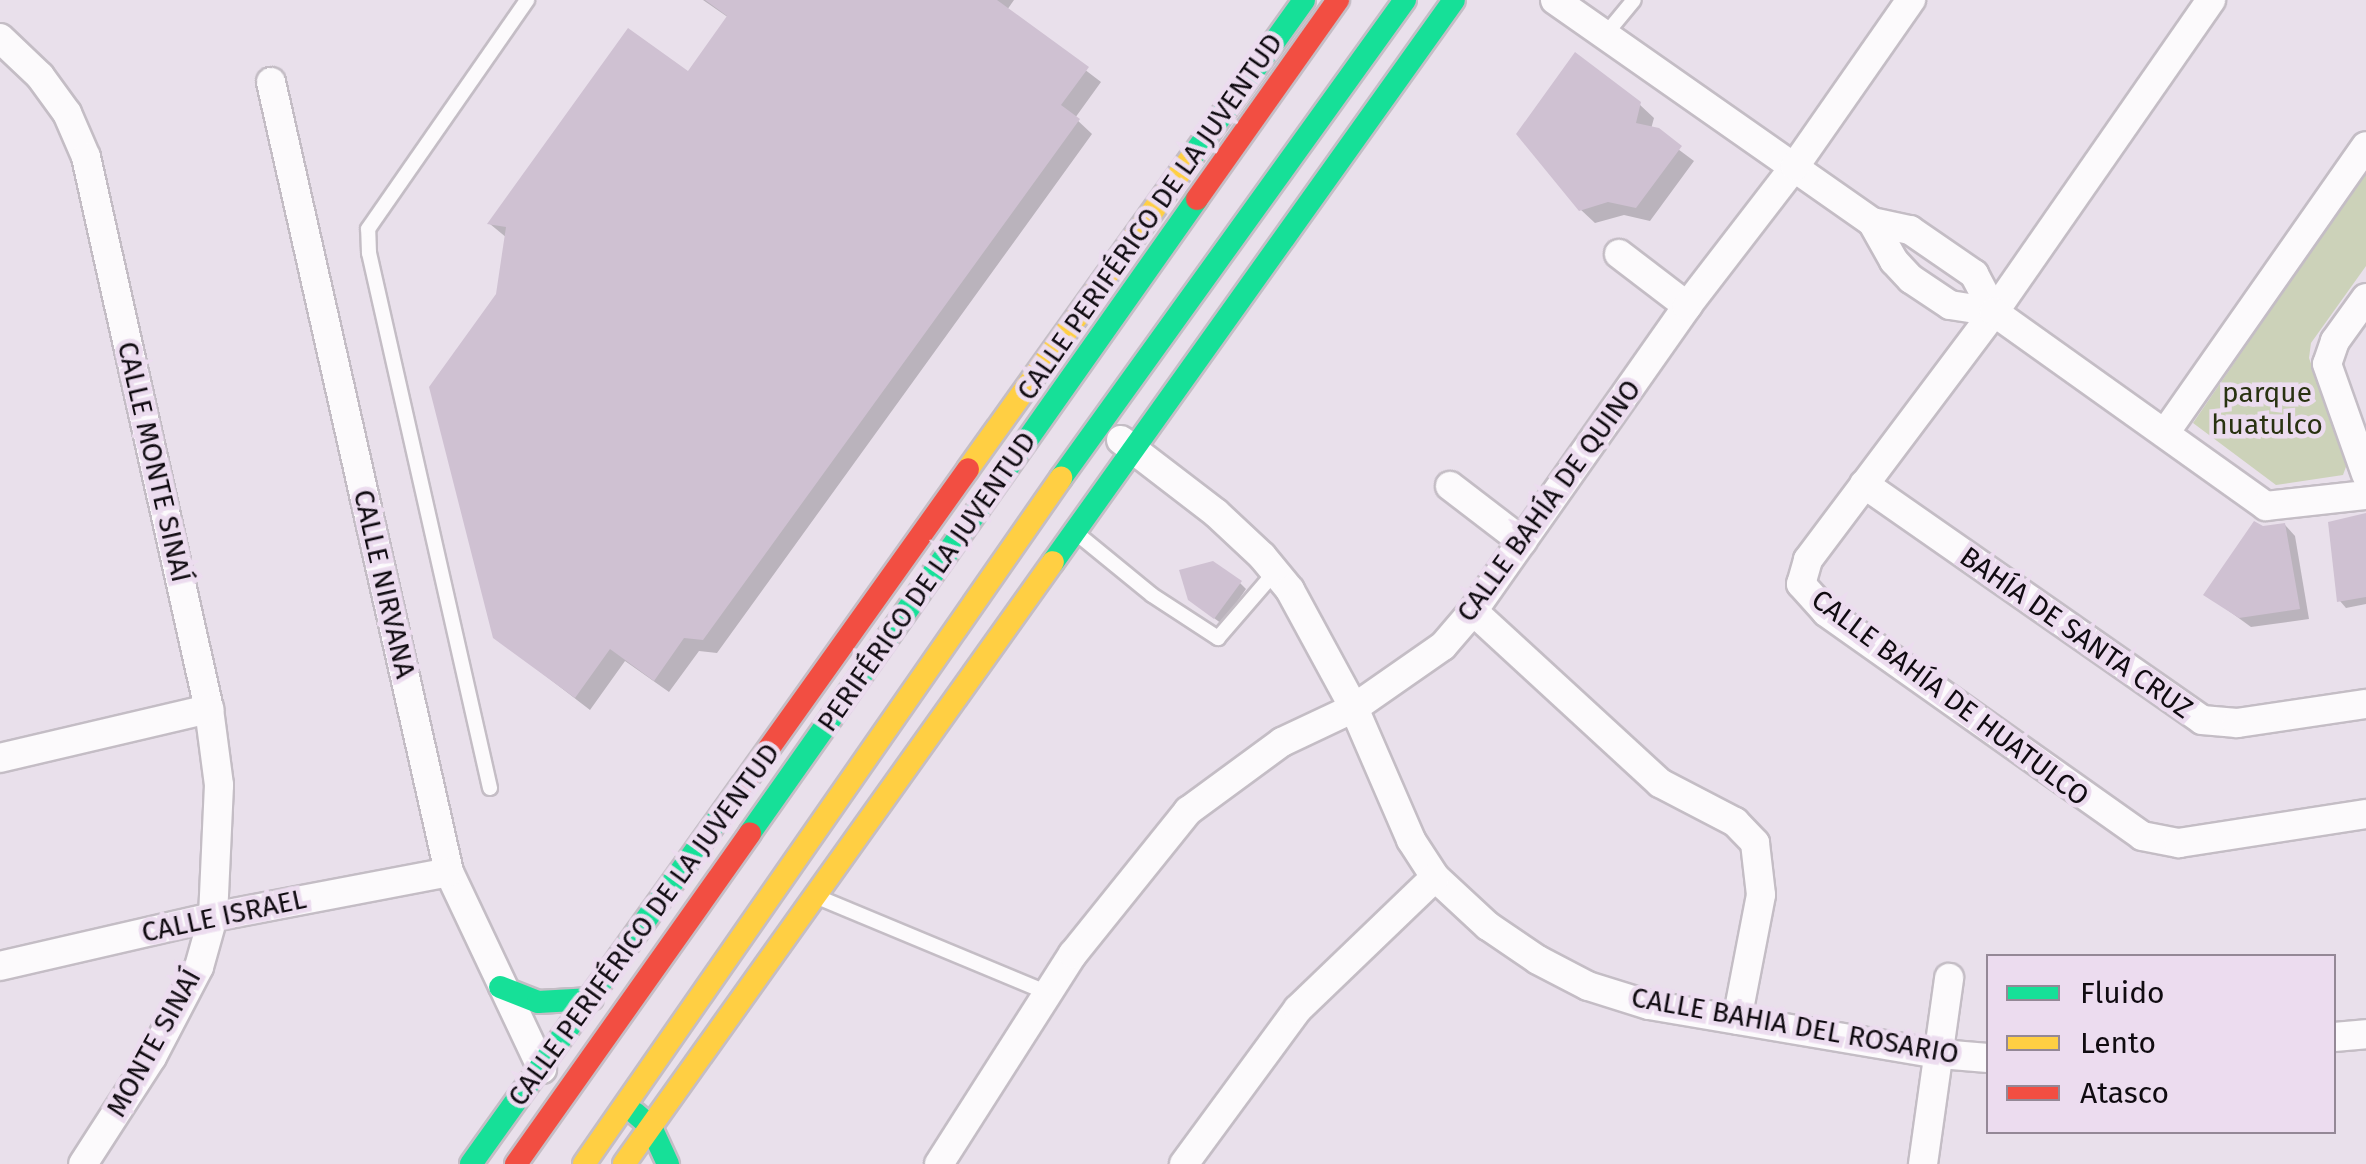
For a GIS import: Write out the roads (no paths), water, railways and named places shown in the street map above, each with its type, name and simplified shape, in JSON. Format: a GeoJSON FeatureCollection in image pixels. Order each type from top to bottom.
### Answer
{"type":"FeatureCollection","features":[{"type":"Feature","properties":{"kind":"main road","name":"CALLE PERIFÉRICO DE LA JUVENTUD"},"geometry":{"type":"LineString","coordinates":[[471,1164],[1304,0]]}},
{"type":"Feature","properties":{"kind":"main road","name":"PERIFÉRICO DE LA JUVENTUD"},"geometry":{"type":"LineString","coordinates":[[516,1164],[1338,0]]}},
{"type":"Feature","properties":{"kind":"main road","name":"PERIFÉRICO DE LA JUVENTUD"},"geometry":{"type":"LineString","coordinates":[[584,1164],[1100,425],[1405,0]]}},
{"type":"Feature","properties":{"kind":"main road"},"geometry":{"type":"LineString","coordinates":[[624,1164],[1454,0]]}},
{"type":"Feature","properties":{"kind":"main road"},"geometry":{"type":"LineString","coordinates":[[500,987],[538,1002],[592,999]]}},
{"type":"Feature","properties":{"kind":"main road"},"geometry":{"type":"LineString","coordinates":[[626,1105],[651,1127],[668,1164]]}},
{"type":"Feature","properties":{"kind":"street"},"geometry":{"type":"LineString","coordinates":[[1554,0],[1872,222],[1910,230],[1974,274],[1994,312]]}},
{"type":"Feature","properties":{"kind":"street","name":"CALLE BAHÍA DE QUINO"},"geometry":{"type":"LineString","coordinates":[[939,1164],[1048,994],[1142,863],[1188,811],[1282,742],[1354,708],[1444,646],[1473,611],[1688,306],[1795,166],[1911,0]]}},
{"type":"Feature","properties":{"kind":"street","name":"CALLE BAHÍA DE HUATULCO"},"geometry":{"type":"LineString","coordinates":[[2211,0],[1994,312],[1808,560],[1801,584],[1826,612],[2142,836],[2179,843],[2366,814]]}},
{"type":"Feature","properties":{"kind":"street","name":"CALLE MONTE SINAÍ"},"geometry":{"type":"LineString","coordinates":[[0,38],[40,76],[67,113],[86,158],[209,709],[218,785],[212,916]]}},
{"type":"Feature","properties":{"kind":"street","name":"CALLE NIRVANA"},"geometry":{"type":"LineString","coordinates":[[271,82],[449,872],[542,1069]]}},
{"type":"Feature","properties":{"kind":"street"},"geometry":{"type":"LineString","coordinates":[[2166,433],[2366,146]]}},
{"type":"Feature","properties":{"kind":"street"},"geometry":{"type":"LineString","coordinates":[[1872,222],[1894,261],[1911,279],[1950,305],[1994,312],[2266,506],[2366,495]]}},
{"type":"Feature","properties":{"kind":"street"},"geometry":{"type":"LineString","coordinates":[[1619,254],[1688,306]]}},
{"type":"Feature","properties":{"kind":"street"},"geometry":{"type":"LineString","coordinates":[[2366,298],[2335,340],[2327,364],[2366,474]]}},
{"type":"Feature","properties":{"kind":"street","name":"CALLE BAHIA DEL ROSARIO"},"geometry":{"type":"LineString","coordinates":[[1100,425],[1216,513],[1275,572],[1318,635],[1404,825],[1435,877],[1488,926],[1588,986],[1650,1005],[1940,1054],[1986,1058]]}},
{"type":"Feature","properties":{"kind":"street","name":"BAHÍA DE SANTA CRUZ"},"geometry":{"type":"LineString","coordinates":[[1864,484],[2202,720],[2236,723],[2366,704]]}},
{"type":"Feature","properties":{"kind":"street"},"geometry":{"type":"LineString","coordinates":[[1450,486],[1522,541]]}},
{"type":"Feature","properties":{"kind":"street"},"geometry":{"type":"LineString","coordinates":[[1473,611],[1660,782],[1736,822],[1755,843],[1761,895],[1737,1020]]}},
{"type":"Feature","properties":{"kind":"street"},"geometry":{"type":"LineString","coordinates":[[1,751],[209,709]]}},
{"type":"Feature","properties":{"kind":"street","name":"CALLE ISRAEL"},"geometry":{"type":"LineString","coordinates":[[0,966],[212,916],[449,872]]}},
{"type":"Feature","properties":{"kind":"street"},"geometry":{"type":"LineString","coordinates":[[1184,1164],[1298,1009],[1435,877]]}},
{"type":"Feature","properties":{"kind":"street","name":"MONTE SINAÍ"},"geometry":{"type":"LineString","coordinates":[[83,1164],[182,1006],[200,967],[212,916]]}},
{"type":"Feature","properties":{"kind":"street"},"geometry":{"type":"LineString","coordinates":[[1923,1164],[1948,978]]}},
{"type":"Feature","properties":{"kind":"street"},"geometry":{"type":"LineString","coordinates":[[2336,1037],[2366,1034]]}},
{"type":"Feature","properties":{"kind":"lane"},"geometry":{"type":"LineString","coordinates":[[490,788],[369,253],[368,229],[527,0]]}},
{"type":"Feature","properties":{"kind":"lane"},"geometry":{"type":"LineString","coordinates":[[1604,36],[1634,0]]}},
{"type":"Feature","properties":{"kind":"lane"},"geometry":{"type":"LineString","coordinates":[[1074,532],[1152,594],[1218,638],[1275,572]]}},
{"type":"Feature","properties":{"kind":"lane"},"geometry":{"type":"LineString","coordinates":[[815,896],[1048,994]]}},
{"type":"Feature","properties":{"kind":"park label","name":"parque huatulco"},"geometry":{"type":"Point","coordinates":[2267,409]}}]}
